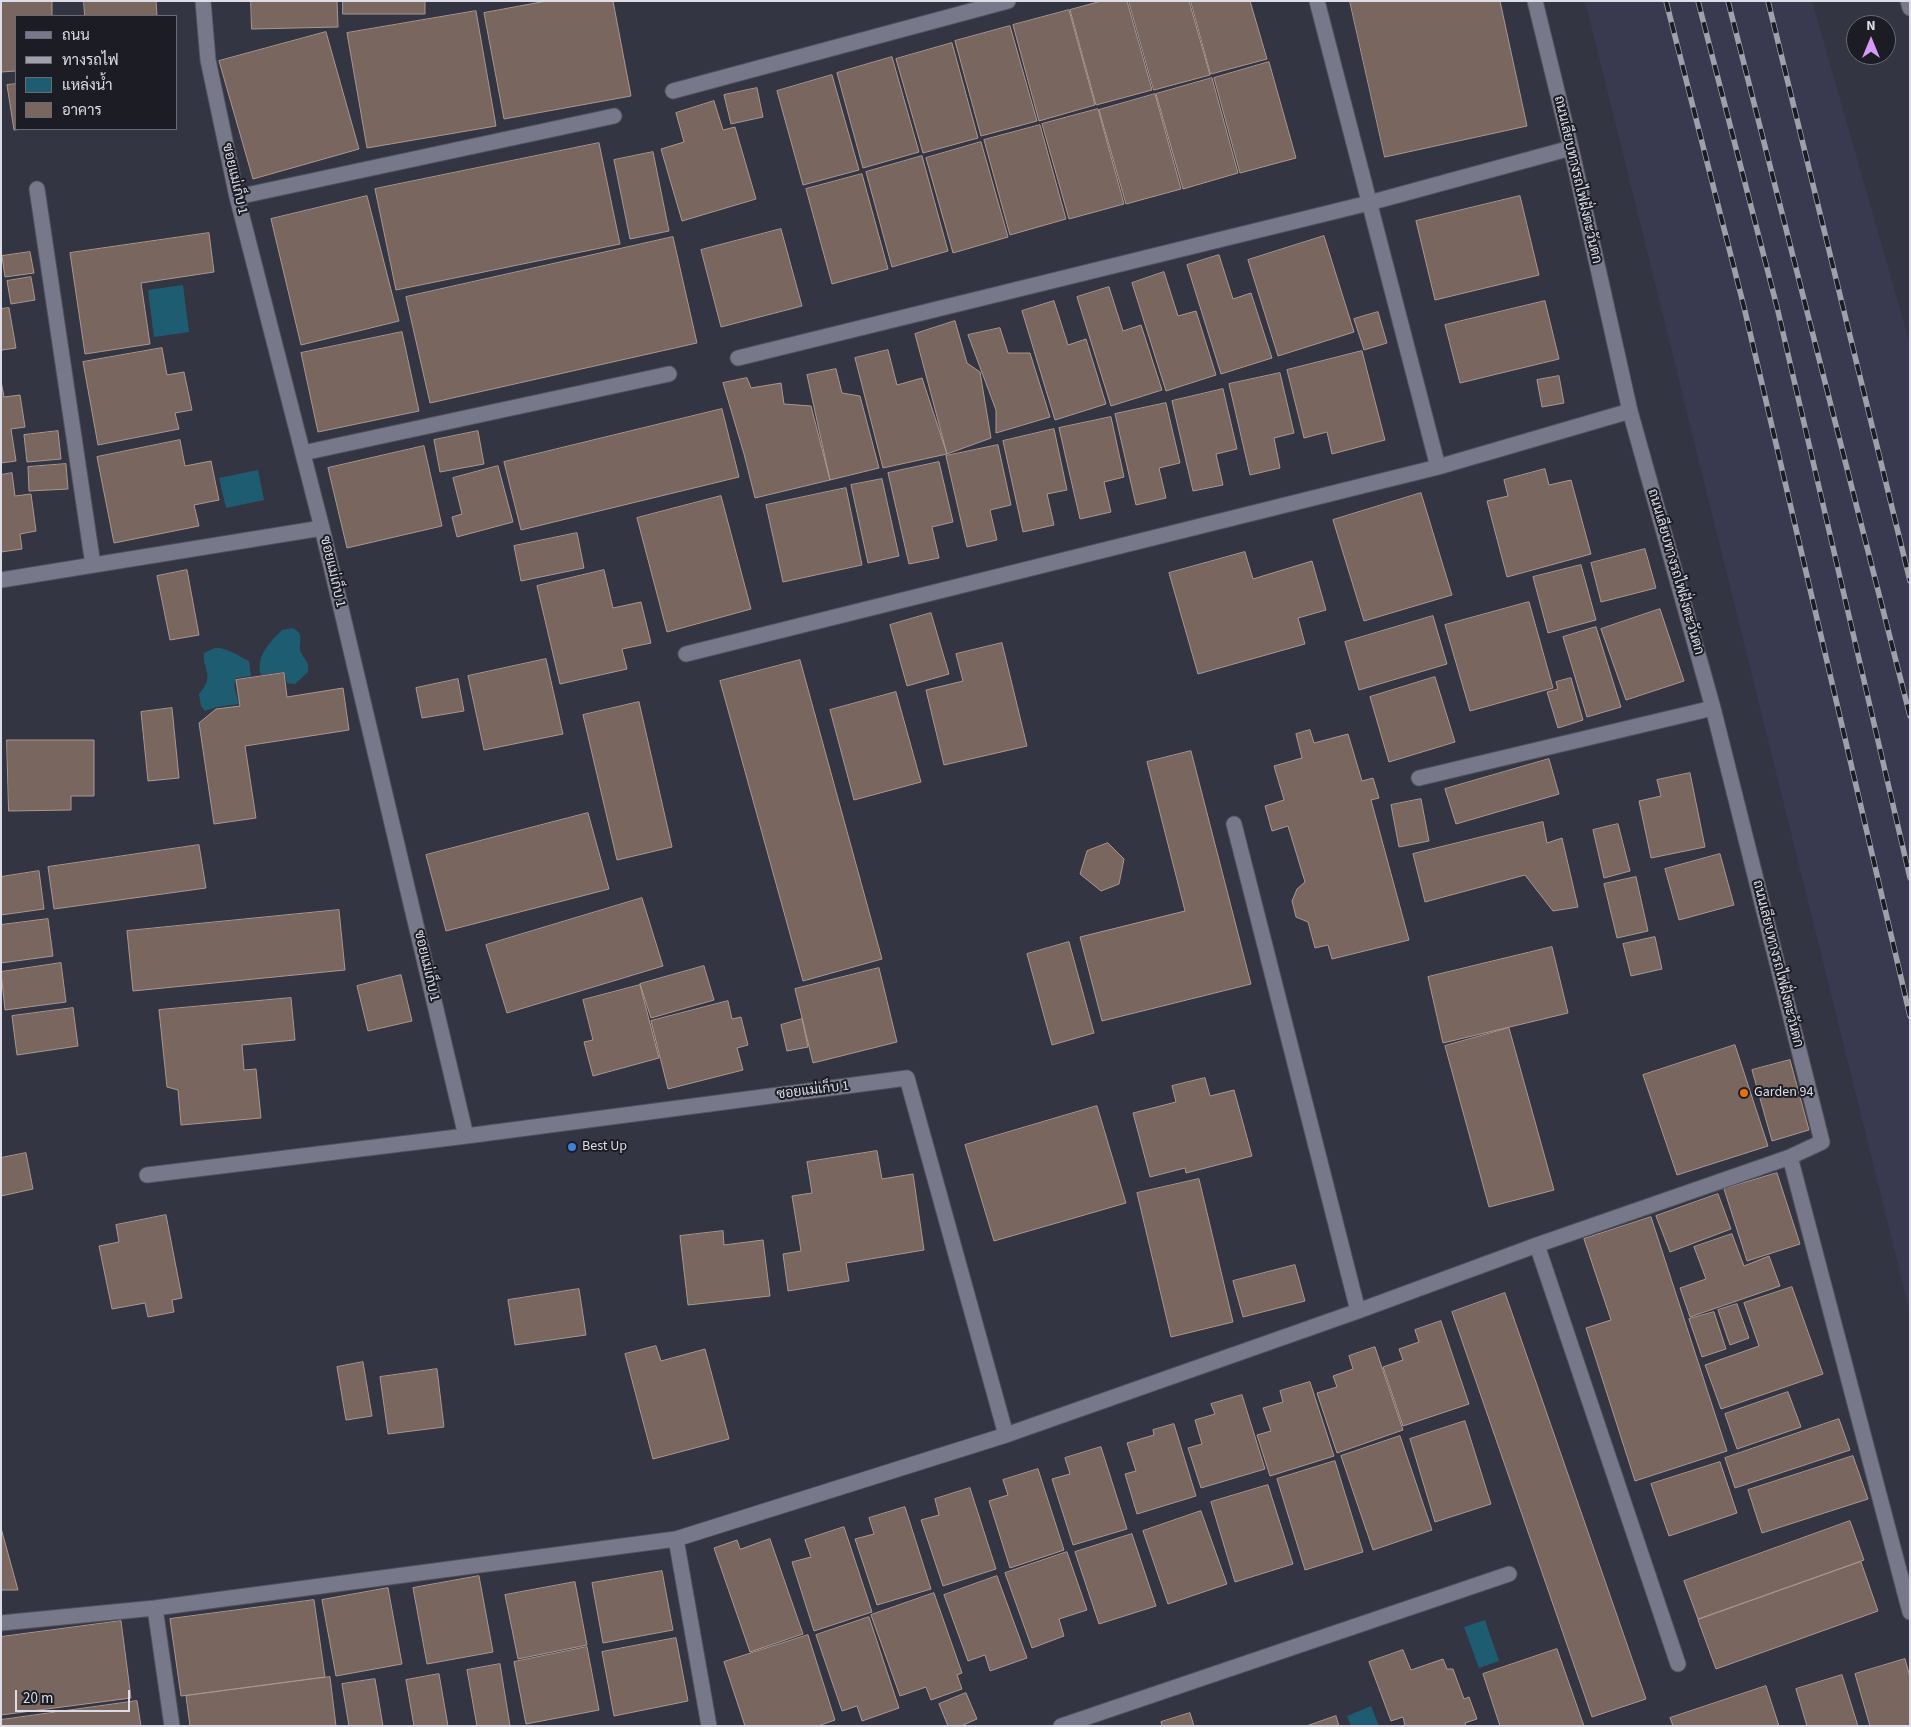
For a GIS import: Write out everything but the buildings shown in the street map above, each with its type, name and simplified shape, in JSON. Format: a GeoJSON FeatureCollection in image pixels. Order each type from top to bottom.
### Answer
{"type":"FeatureCollection","features":[{"type":"Feature","properties":{"kind":"street","name":"ซอยแม่เก็บ 1"},"geometry":{"type":"LineString","coordinates":[[203,1],[208,60],[237,197],[322,528],[466,1136],[908,1078],[1006,1435]]}},
{"type":"Feature","properties":{"kind":"street"},"geometry":{"type":"LineString","coordinates":[[673,90],[1008,1]]}},
{"type":"Feature","properties":{"kind":"street"},"geometry":{"type":"LineString","coordinates":[[1317,1],[1438,467]]}},
{"type":"Feature","properties":{"kind":"street","name":"ถนนเลียบทางรถไฟฝั่งตะวันตก"},"geometry":{"type":"LineString","coordinates":[[1535,1],[1571,148],[1630,412],[1713,708],[1822,1142],[1790,1157]]}},
{"type":"Feature","properties":{"kind":"street"},"geometry":{"type":"LineString","coordinates":[[1908,1],[1910,8]]}},
{"type":"Feature","properties":{"kind":"street"},"geometry":{"type":"LineString","coordinates":[[237,197],[614,116]]}},
{"type":"Feature","properties":{"kind":"street"},"geometry":{"type":"LineString","coordinates":[[738,358],[1369,204],[1571,148]]}},
{"type":"Feature","properties":{"kind":"street"},"geometry":{"type":"LineString","coordinates":[[37,189],[93,565]]}},
{"type":"Feature","properties":{"kind":"street"},"geometry":{"type":"LineString","coordinates":[[303,453],[669,374]]}},
{"type":"Feature","properties":{"kind":"street"},"geometry":{"type":"LineString","coordinates":[[686,654],[1438,467],[1630,412]]}},
{"type":"Feature","properties":{"kind":"street"},"geometry":{"type":"LineString","coordinates":[[1,580],[322,528]]}},
{"type":"Feature","properties":{"kind":"street"},"geometry":{"type":"LineString","coordinates":[[1419,778],[1713,708]]}},
{"type":"Feature","properties":{"kind":"street"},"geometry":{"type":"LineString","coordinates":[[1234,824],[1358,1311]]}},
{"type":"Feature","properties":{"kind":"street"},"geometry":{"type":"LineString","coordinates":[[147,1175],[466,1136]]}},
{"type":"Feature","properties":{"kind":"street"},"geometry":{"type":"LineString","coordinates":[[1,1623],[155,1608],[676,1539],[1006,1435],[1358,1311],[1537,1245],[1790,1157],[1910,1612]]}},
{"type":"Feature","properties":{"kind":"street"},"geometry":{"type":"LineString","coordinates":[[1537,1245],[1678,1664]]}},
{"type":"Feature","properties":{"kind":"street"},"geometry":{"type":"LineString","coordinates":[[676,1539],[709,1726]]}},
{"type":"Feature","properties":{"kind":"street"},"geometry":{"type":"LineString","coordinates":[[1060,1726],[1509,1574]]}},
{"type":"Feature","properties":{"kind":"street"},"geometry":{"type":"LineString","coordinates":[[155,1608],[172,1726]]}},
{"type":"Feature","properties":{"kind":"shaded area"},"geometry":{"type":"Polygon","coordinates":[[[1585,1],[1812,1],[1910,344],[1910,1313],[1585,1]]]}},
{"type":"Feature","properties":{"kind":"water"},"geometry":{"type":"Polygon","coordinates":[[[183,285],[189,332],[154,337],[148,290],[183,285]]]}},
{"type":"Feature","properties":{"kind":"water"},"geometry":{"type":"Polygon","coordinates":[[[258,470],[264,500],[226,508],[219,478],[258,470]]]}},
{"type":"Feature","properties":{"kind":"water"},"geometry":{"type":"Polygon","coordinates":[[[293,628],[300,635],[300,650],[307,662],[308,672],[295,684],[287,683],[284,672],[261,675],[260,662],[265,650],[282,630],[293,628]]]}},
{"type":"Feature","properties":{"kind":"water"},"geometry":{"type":"Polygon","coordinates":[[[215,648],[228,650],[249,661],[251,676],[236,678],[234,686],[239,704],[205,711],[201,706],[199,694],[208,677],[204,653],[215,648]]]}},
{"type":"Feature","properties":{"kind":"water"},"geometry":{"type":"Polygon","coordinates":[[[1485,1620],[1499,1661],[1479,1668],[1464,1627],[1485,1620]]]}},
{"type":"Feature","properties":{"kind":"water"},"geometry":{"type":"Polygon","coordinates":[[[1371,1706],[1379,1726],[1351,1726],[1347,1716],[1371,1706]]]}},
{"type":"Feature","properties":{"kind":"railway"},"geometry":{"type":"LineString","coordinates":[[1666,1],[1744,307],[1910,1016]]}},
{"type":"Feature","properties":{"kind":"railway"},"geometry":{"type":"LineString","coordinates":[[1698,1],[1777,307],[1910,878]]}},
{"type":"Feature","properties":{"kind":"railway"},"geometry":{"type":"LineString","coordinates":[[1728,1],[1910,716]]}},
{"type":"Feature","properties":{"kind":"railway"},"geometry":{"type":"LineString","coordinates":[[1768,1],[1910,581]]}},
{"type":"Feature","properties":{"kind":"place","name":"Garden 94"},"geometry":{"type":"Point","coordinates":[1744,1093]}},
{"type":"Feature","properties":{"kind":"place","name":"Best Up"},"geometry":{"type":"Point","coordinates":[572,1147]}}]}
